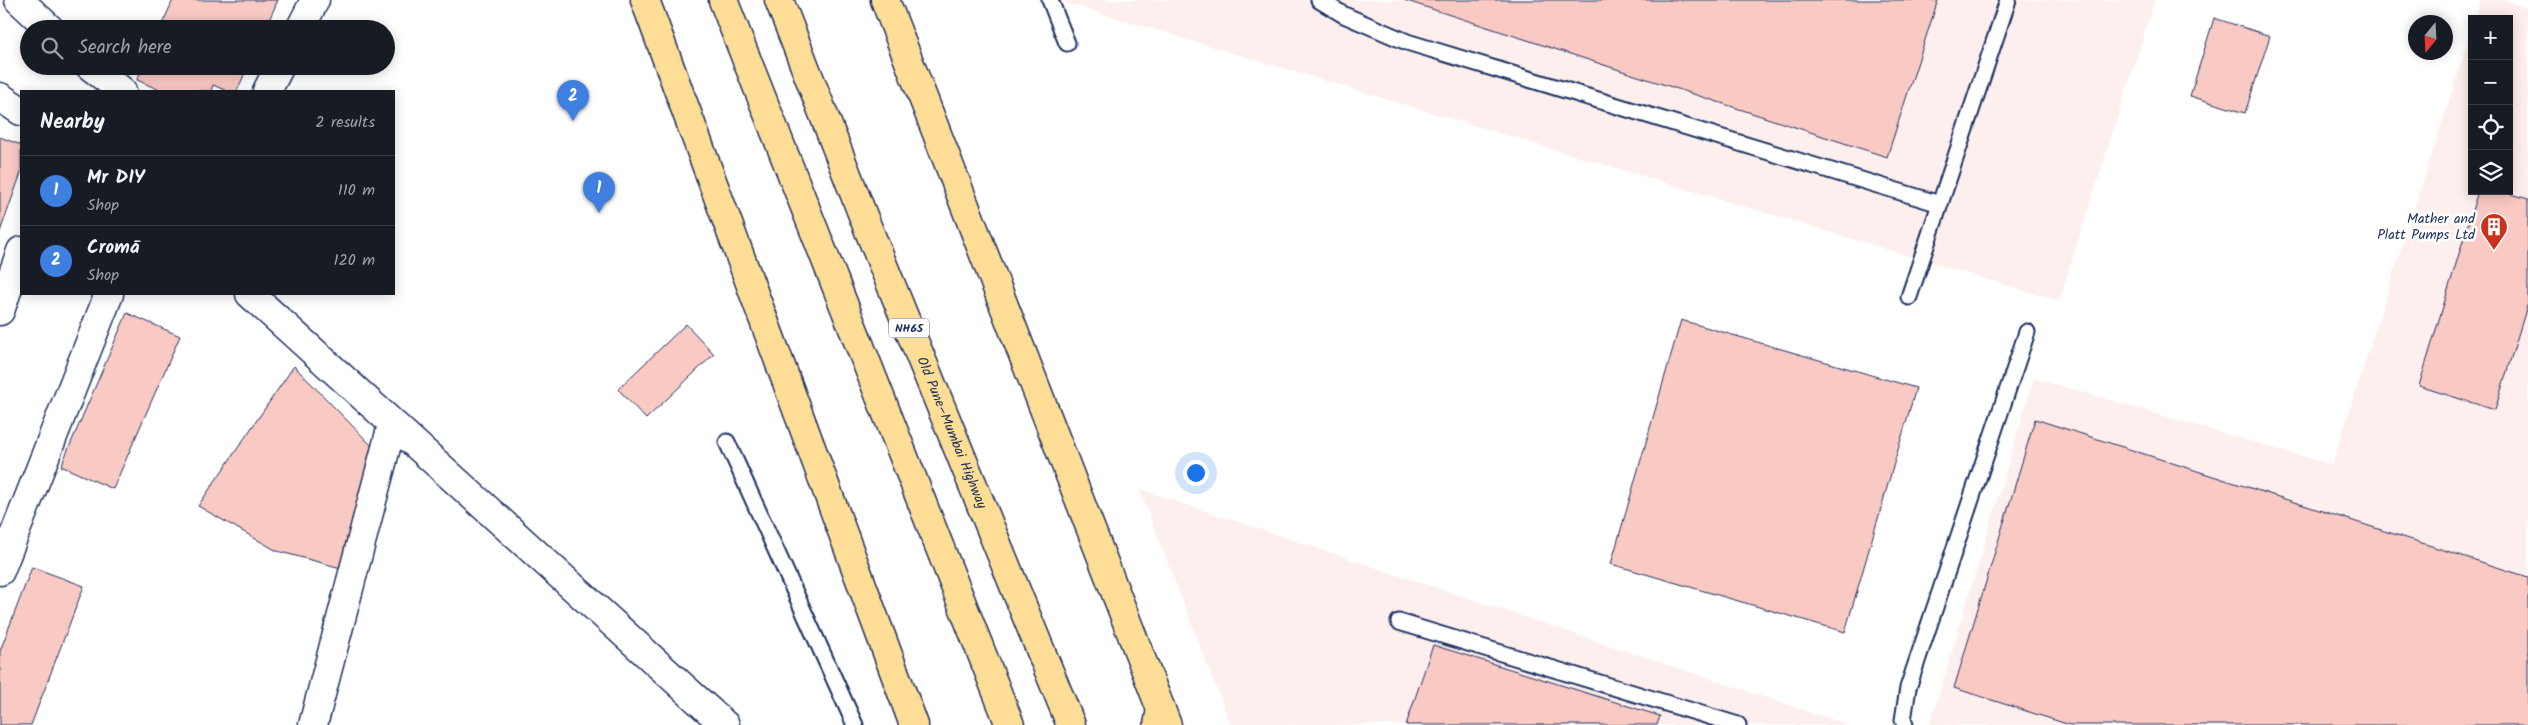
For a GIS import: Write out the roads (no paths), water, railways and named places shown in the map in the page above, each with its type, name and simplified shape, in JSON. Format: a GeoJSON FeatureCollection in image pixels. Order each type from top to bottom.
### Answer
{"type":"FeatureCollection","features":[{"type":"Feature","properties":{"kind":"main road"},"geometry":{"type":"LineString","coordinates":[[645,0],[914,725]]}},
{"type":"Feature","properties":{"kind":"main road"},"geometry":{"type":"LineString","coordinates":[[723,0],[1010,725]]}},
{"type":"Feature","properties":{"kind":"main road","name":"Old Pune–Mumbai Highway"},"geometry":{"type":"LineString","coordinates":[[779,0],[867,226],[1072,725]]}},
{"type":"Feature","properties":{"kind":"main road"},"geometry":{"type":"LineString","coordinates":[[885,0],[1162,720]]}},
{"type":"Feature","properties":{"kind":"street"},"geometry":{"type":"LineString","coordinates":[[19,0],[40,20]]}},
{"type":"Feature","properties":{"kind":"street"},"geometry":{"type":"LineString","coordinates":[[305,20],[315,0]]}},
{"type":"Feature","properties":{"kind":"street"},"geometry":{"type":"LineString","coordinates":[[102,75],[121,90]]}},
{"type":"Feature","properties":{"kind":"street"},"geometry":{"type":"LineString","coordinates":[[268,90],[275,75]]}},
{"type":"Feature","properties":{"kind":"street"},"geometry":{"type":"LineString","coordinates":[[0,97],[20,110]]}},
{"type":"Feature","properties":{"kind":"street"},"geometry":{"type":"LineString","coordinates":[[0,311],[20,254]]}},
{"type":"Feature","properties":{"kind":"street"},"geometry":{"type":"LineString","coordinates":[[0,571],[109,295]]}},
{"type":"Feature","properties":{"kind":"street"},"geometry":{"type":"LineString","coordinates":[[251,295],[392,425],[725,725]]}},
{"type":"Feature","properties":{"kind":"street"},"geometry":{"type":"LineString","coordinates":[[313,725],[392,425]]}},
{"type":"Feature","properties":{"kind":"lane"},"geometry":{"type":"LineString","coordinates":[[1050,0],[1067,43]]}},
{"type":"Feature","properties":{"kind":"lane"},"geometry":{"type":"LineString","coordinates":[[1320,0],[1344,15],[1407,42],[1940,204]]}},
{"type":"Feature","properties":{"kind":"lane"},"geometry":{"type":"LineString","coordinates":[[1909,297],[2008,0]]}},
{"type":"Feature","properties":{"kind":"lane"},"geometry":{"type":"LineString","coordinates":[[1905,725],[1903,720],[1908,688],[2027,332]]}},
{"type":"Feature","properties":{"kind":"lane"},"geometry":{"type":"LineString","coordinates":[[727,442],[854,725]]}},
{"type":"Feature","properties":{"kind":"lane"},"geometry":{"type":"LineString","coordinates":[[1399,622],[1738,725]]}},
{"type":"Feature","properties":{"kind":"place","name":"Cromā"},"geometry":{"type":"Point","coordinates":[573,121]}},
{"type":"Feature","properties":{"kind":"place","name":"Mr DIY"},"geometry":{"type":"Point","coordinates":[599,213]}},
{"type":"Feature","properties":{"kind":"place","name":"Mather and Platt Pumps Ltd"},"geometry":{"type":"Point","coordinates":[2494,251]}}]}
